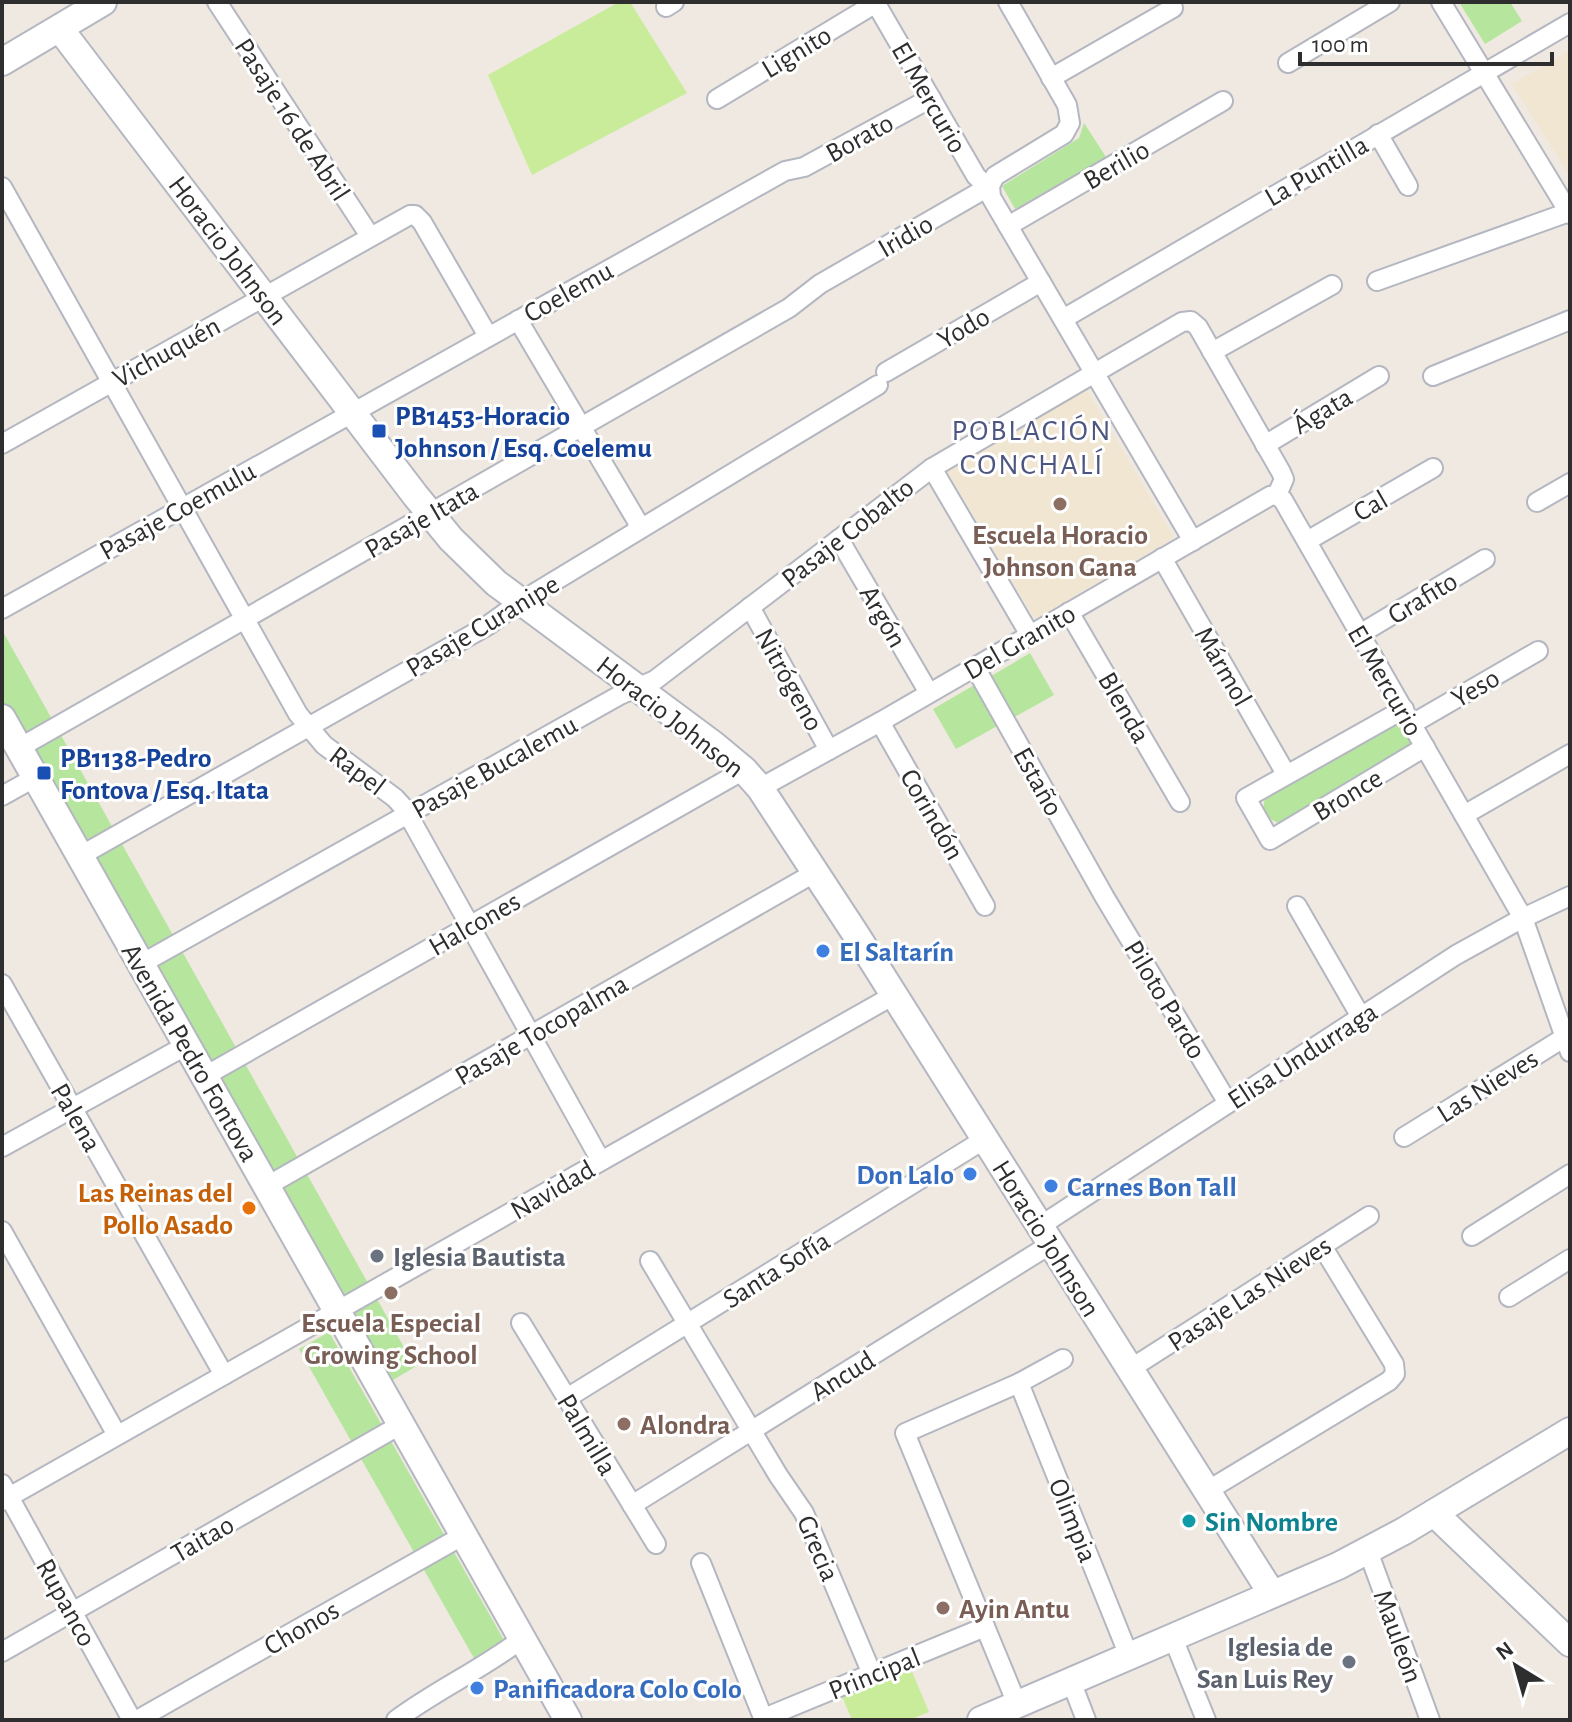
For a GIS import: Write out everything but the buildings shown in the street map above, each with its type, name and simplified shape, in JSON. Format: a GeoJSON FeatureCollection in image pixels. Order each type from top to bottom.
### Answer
{"type":"FeatureCollection","features":[{"type":"Feature","properties":{"kind":"street"},"geometry":{"type":"LineString","coordinates":[[2,62],[103,2]]}},
{"type":"Feature","properties":{"kind":"street","name":"Pasaje 16 de Abril"},"geometry":{"type":"LineString","coordinates":[[217,2],[370,236]]}},
{"type":"Feature","properties":{"kind":"street","name":"El Mercurio"},"geometry":{"type":"LineString","coordinates":[[1008,2],[1070,111],[1070,123],[1058,138],[1000,173],[990,186],[991,197],[1193,541]]}},
{"type":"Feature","properties":{"kind":"street"},"geometry":{"type":"LineString","coordinates":[[1288,63],[1390,2]]}},
{"type":"Feature","properties":{"kind":"street"},"geometry":{"type":"LineString","coordinates":[[1377,281],[1569,213],[1441,2]]}},
{"type":"Feature","properties":{"kind":"street","name":"El Mercurio"},"geometry":{"type":"LineString","coordinates":[[875,3],[976,176],[990,186]]}},
{"type":"Feature","properties":{"kind":"street","name":"Lignito"},"geometry":{"type":"LineString","coordinates":[[717,99],[875,3]]}},
{"type":"Feature","properties":{"kind":"street"},"geometry":{"type":"LineString","coordinates":[[1051,78],[1173,8]]}},
{"type":"Feature","properties":{"kind":"street","name":"La Puntilla"},"geometry":{"type":"LineString","coordinates":[[1063,319],[1570,23]]}},
{"type":"Feature","properties":{"kind":"street","name":"Horacio Johnson"},"geometry":{"type":"LineString","coordinates":[[60,29],[430,514],[474,563],[520,602],[638,689],[752,779],[816,872],[1272,1594]]}},
{"type":"Feature","properties":{"kind":"street","name":"Borato"},"geometry":{"type":"LineString","coordinates":[[785,171],[804,167],[931,98]]}},
{"type":"Feature","properties":{"kind":"street","name":"Berilio"},"geometry":{"type":"LineString","coordinates":[[1008,226],[1223,101]]}},
{"type":"Feature","properties":{"kind":"street"},"geometry":{"type":"LineString","coordinates":[[1378,134],[1408,186]]}},
{"type":"Feature","properties":{"kind":"street","name":"Coelemu"},"geometry":{"type":"LineString","coordinates":[[352,412],[785,171]]}},
{"type":"Feature","properties":{"kind":"street","name":"Iridio"},"geometry":{"type":"LineString","coordinates":[[820,284],[990,186]]}},
{"type":"Feature","properties":{"kind":"street","name":"Rapel"},"geometry":{"type":"LineString","coordinates":[[2,187],[307,727],[324,745],[395,798],[408,814],[601,1161]]}},
{"type":"Feature","properties":{"kind":"street","name":"Vichuquén"},"geometry":{"type":"LineString","coordinates":[[2,443],[405,216],[415,215],[422,222],[488,336]]}},
{"type":"Feature","properties":{"kind":"street","name":"Yodo"},"geometry":{"type":"LineString","coordinates":[[882,378],[1041,282]]}},
{"type":"Feature","properties":{"kind":"street","name":"Pasaje Itata"},"geometry":{"type":"LineString","coordinates":[[19,748],[789,308],[820,284]]}},
{"type":"Feature","properties":{"kind":"street"},"geometry":{"type":"LineString","coordinates":[[1212,352],[1332,285]]}},
{"type":"Feature","properties":{"kind":"street"},"geometry":{"type":"LineString","coordinates":[[518,320],[637,521],[638,530]]}},
{"type":"Feature","properties":{"kind":"street"},"geometry":{"type":"LineString","coordinates":[[1433,376],[1570,320]]}},
{"type":"Feature","properties":{"kind":"street","name":"El Mercurio"},"geometry":{"type":"LineString","coordinates":[[1191,321],[1198,327],[1284,479],[1277,495],[1307,541],[1523,918],[1568,1041]]}},
{"type":"Feature","properties":{"kind":"street","name":"Pasaje Cobalto"},"geometry":{"type":"LineString","coordinates":[[638,689],[655,680],[932,468],[1182,322],[1191,321]]}},
{"type":"Feature","properties":{"kind":"street","name":"Ágata"},"geometry":{"type":"LineString","coordinates":[[1265,445],[1379,376]]}},
{"type":"Feature","properties":{"kind":"street","name":"Pasaje Curanipe"},"geometry":{"type":"LineString","coordinates":[[80,856],[487,626],[520,602],[632,536],[882,378]]}},
{"type":"Feature","properties":{"kind":"street","name":"Pasaje Coemulu"},"geometry":{"type":"LineString","coordinates":[[2,609],[352,412]]}},
{"type":"Feature","properties":{"kind":"street"},"geometry":{"type":"LineString","coordinates":[[932,468],[1030,635]]}},
{"type":"Feature","properties":{"kind":"street","name":"Cal"},"geometry":{"type":"LineString","coordinates":[[1307,541],[1433,468]]}},
{"type":"Feature","properties":{"kind":"street"},"geometry":{"type":"LineString","coordinates":[[1537,502],[1570,483]]}},
{"type":"Feature","properties":{"kind":"street","name":"Del Granito"},"geometry":{"type":"LineString","coordinates":[[752,779],[829,750],[1270,496],[1277,495]]}},
{"type":"Feature","properties":{"kind":"street","name":"Argón"},"geometry":{"type":"LineString","coordinates":[[839,539],[929,693]]}},
{"type":"Feature","properties":{"kind":"street","name":"Mármol"},"geometry":{"type":"LineString","coordinates":[[1162,558],[1286,774]]}},
{"type":"Feature","properties":{"kind":"street","name":"Grafito"},"geometry":{"type":"LineString","coordinates":[[1360,634],[1485,559]]}},
{"type":"Feature","properties":{"kind":"street","name":"Nitrógeno"},"geometry":{"type":"LineString","coordinates":[[750,607],[829,750]]}},
{"type":"Feature","properties":{"kind":"street","name":"Blenda"},"geometry":{"type":"LineString","coordinates":[[1069,612],[1180,802]]}},
{"type":"Feature","properties":{"kind":"street","name":"Yeso"},"geometry":{"type":"LineString","coordinates":[[1408,717],[1538,651]]}},
{"type":"Feature","properties":{"kind":"street","name":"Estaño"},"geometry":{"type":"LineString","coordinates":[[975,667],[1104,896]]}},
{"type":"Feature","properties":{"kind":"street","name":"Pasaje Bucalemu"},"geometry":{"type":"LineString","coordinates":[[141,964],[620,695],[638,689]]}},
{"type":"Feature","properties":{"kind":"street","name":"Bronce"},"geometry":{"type":"LineString","coordinates":[[1408,717],[1286,774],[1246,798],[1270,840],[1425,747]]}},
{"type":"Feature","properties":{"kind":"street","name":"Avenida Pedro Fontova"},"geometry":{"type":"LineString","coordinates":[[2,718],[568,1720]]}},
{"type":"Feature","properties":{"kind":"street","name":"Corindón"},"geometry":{"type":"LineString","coordinates":[[880,722],[985,906]]}},
{"type":"Feature","properties":{"kind":"street"},"geometry":{"type":"LineString","coordinates":[[1464,815],[1570,754]]}},
{"type":"Feature","properties":{"kind":"street"},"geometry":{"type":"LineString","coordinates":[[2,796],[36,777]]}},
{"type":"Feature","properties":{"kind":"street","name":"Halcones"},"geometry":{"type":"LineString","coordinates":[[205,1076],[470,926],[752,779]]}},
{"type":"Feature","properties":{"kind":"street","name":"Pasaje Tocopalma"},"geometry":{"type":"LineString","coordinates":[[267,1186],[816,872]]}},
{"type":"Feature","properties":{"kind":"street","name":"Piloto Pardo"},"geometry":{"type":"LineString","coordinates":[[1104,896],[1228,1103]]}},
{"type":"Feature","properties":{"kind":"street","name":"Elisa Undurraga"},"geometry":{"type":"LineString","coordinates":[[1046,1235],[1228,1103],[1456,955],[1570,896]]}},
{"type":"Feature","properties":{"kind":"street"},"geometry":{"type":"LineString","coordinates":[[1297,906],[1361,1017]]}},
{"type":"Feature","properties":{"kind":"street","name":"Palena"},"geometry":{"type":"LineString","coordinates":[[2,984],[224,1375]]}},
{"type":"Feature","properties":{"kind":"street","name":"Navidad"},"geometry":{"type":"LineString","coordinates":[[4,1494],[117,1435],[894,995]]}},
{"type":"Feature","properties":{"kind":"street","name":"Las Nieves"},"geometry":{"type":"LineString","coordinates":[[1404,1137],[1568,1041]]}},
{"type":"Feature","properties":{"kind":"street"},"geometry":{"type":"LineString","coordinates":[[2,1147],[187,1045]]}},
{"type":"Feature","properties":{"kind":"street","name":"Santa Sofía"},"geometry":{"type":"LineString","coordinates":[[567,1398],[985,1139]]}},
{"type":"Feature","properties":{"kind":"street"},"geometry":{"type":"LineString","coordinates":[[1472,1236],[1570,1174]]}},
{"type":"Feature","properties":{"kind":"street","name":"Pasaje Las Nieves"},"geometry":{"type":"LineString","coordinates":[[1130,1369],[1369,1216]]}},
{"type":"Feature","properties":{"kind":"street"},"geometry":{"type":"LineString","coordinates":[[2,1231],[117,1435]]}},
{"type":"Feature","properties":{"kind":"street","name":"Ancud"},"geometry":{"type":"LineString","coordinates":[[632,1505],[751,1431],[1046,1235]]}},
{"type":"Feature","properties":{"kind":"street"},"geometry":{"type":"LineString","coordinates":[[1207,1491],[1389,1381],[1395,1374],[1394,1364],[1322,1246]]}},
{"type":"Feature","properties":{"kind":"street"},"geometry":{"type":"LineString","coordinates":[[1509,1297],[1570,1259]]}},
{"type":"Feature","properties":{"kind":"street","name":"Grecia"},"geometry":{"type":"LineString","coordinates":[[650,1261],[751,1431],[804,1513],[872,1674]]}},
{"type":"Feature","properties":{"kind":"street","name":"Palmilla"},"geometry":{"type":"LineString","coordinates":[[521,1323],[656,1544]]}},
{"type":"Feature","properties":{"kind":"street"},"geometry":{"type":"LineString","coordinates":[[1017,1704],[905,1433],[1019,1383],[1063,1359]]}},
{"type":"Feature","properties":{"kind":"street","name":"Olimpia"},"geometry":{"type":"LineString","coordinates":[[1019,1383],[1129,1656]]}},
{"type":"Feature","properties":{"kind":"street","name":"Taitao"},"geometry":{"type":"LineString","coordinates":[[2,1652],[402,1424]]}},
{"type":"Feature","properties":{"kind":"street"},"geometry":{"type":"LineString","coordinates":[[981,1720],[1368,1551],[1568,1434]]}},
{"type":"Feature","properties":{"kind":"street","name":"Rupanco"},"geometry":{"type":"LineString","coordinates":[[4,1494],[134,1720]]}},
{"type":"Feature","properties":{"kind":"street"},"geometry":{"type":"LineString","coordinates":[[1434,1513],[1570,1643]]}},
{"type":"Feature","properties":{"kind":"street","name":"Chonos"},"geometry":{"type":"LineString","coordinates":[[134,1720],[464,1535]]}},
{"type":"Feature","properties":{"kind":"street","name":"Mauleón"},"geometry":{"type":"LineString","coordinates":[[1368,1551],[1430,1720]]}},
{"type":"Feature","properties":{"kind":"street"},"geometry":{"type":"LineString","coordinates":[[701,1563],[764,1719]]}},
{"type":"Feature","properties":{"kind":"street","name":"Principal"},"geometry":{"type":"LineString","coordinates":[[764,1719],[985,1627]]}},
{"type":"Feature","properties":{"kind":"street"},"geometry":{"type":"LineString","coordinates":[[396,1720],[421,1701],[523,1638]]}},
{"type":"Feature","properties":{"kind":"street"},"geometry":{"type":"LineString","coordinates":[[1173,1638],[1206,1720]]}},
{"type":"Feature","properties":{"kind":"street"},"geometry":{"type":"LineString","coordinates":[[1071,1681],[1086,1720]]}},
{"type":"Feature","properties":{"kind":"shaded area"},"geometry":{"type":"Polygon","coordinates":[[[1570,50],[1570,176],[1512,84],[1570,50]]]}},
{"type":"Feature","properties":{"kind":"shaded area","name":"Escuela Horacio Johnson Gana"},"geometry":{"type":"Polygon","coordinates":[[[1087,390],[1174,538],[1035,619],[946,469],[1087,390]]]}},
{"type":"Feature","properties":{"kind":"green space"},"geometry":{"type":"Polygon","coordinates":[[[619,2],[630,2],[687,93],[532,175],[488,75],[619,2]]]}},
{"type":"Feature","properties":{"kind":"green space"},"geometry":{"type":"Polygon","coordinates":[[[1459,2],[1510,2],[1522,21],[1485,44],[1459,2]]]}},
{"type":"Feature","properties":{"kind":"green space"},"geometry":{"type":"Polygon","coordinates":[[[1084,123],[1106,157],[1015,209],[1002,186],[1079,138],[1084,123]]]}},
{"type":"Feature","properties":{"kind":"green space"},"geometry":{"type":"Polygon","coordinates":[[[2,630],[415,1367],[388,1383],[2,700],[2,630]]]}},
{"type":"Feature","properties":{"kind":"green space"},"geometry":{"type":"Polygon","coordinates":[[[1030,653],[1054,695],[1011,719],[988,678],[1030,653]]]}},
{"type":"Feature","properties":{"kind":"green space"},"geometry":{"type":"Polygon","coordinates":[[[976,684],[999,725],[956,749],[933,709],[976,684]]]}},
{"type":"Feature","properties":{"kind":"green space"},"geometry":{"type":"Polygon","coordinates":[[[1400,718],[1415,744],[1280,824],[1268,818],[1263,811],[1265,796],[1400,718]]]}},
{"type":"Feature","properties":{"kind":"green space"},"geometry":{"type":"Polygon","coordinates":[[[329,1332],[505,1642],[475,1660],[299,1349],[329,1332]]]}},
{"type":"Feature","properties":{"kind":"green space"},"geometry":{"type":"Polygon","coordinates":[[[910,1667],[929,1712],[909,1720],[852,1720],[842,1696],[910,1667]]]}},
{"type":"Feature","properties":{"kind":"place","name":"PB1453-Horacio Johnson / Esq. Coelemu"},"geometry":{"type":"Point","coordinates":[379,431]}},
{"type":"Feature","properties":{"kind":"place","name":"Escuela Horacio Johnson Gana"},"geometry":{"type":"Point","coordinates":[1060,504]}},
{"type":"Feature","properties":{"kind":"place","name":"PB1138-Pedro Fontova / Esq. Itata"},"geometry":{"type":"Point","coordinates":[44,773]}},
{"type":"Feature","properties":{"kind":"place","name":"El Saltarín"},"geometry":{"type":"Point","coordinates":[823,951]}},
{"type":"Feature","properties":{"kind":"place","name":"Don Lalo"},"geometry":{"type":"Point","coordinates":[970,1174]}},
{"type":"Feature","properties":{"kind":"place","name":"Carnes Bon Tall"},"geometry":{"type":"Point","coordinates":[1051,1186]}},
{"type":"Feature","properties":{"kind":"place","name":"Las Reinas del Pollo Asado"},"geometry":{"type":"Point","coordinates":[249,1208]}},
{"type":"Feature","properties":{"kind":"place","name":"Iglesia Bautista"},"geometry":{"type":"Point","coordinates":[377,1256]}},
{"type":"Feature","properties":{"kind":"place","name":"Escuela Especial Growing School"},"geometry":{"type":"Point","coordinates":[391,1293]}},
{"type":"Feature","properties":{"kind":"place","name":"Alondra"},"geometry":{"type":"Point","coordinates":[624,1424]}},
{"type":"Feature","properties":{"kind":"place","name":"Sin Nombre"},"geometry":{"type":"Point","coordinates":[1189,1521]}},
{"type":"Feature","properties":{"kind":"place","name":"Ayin Antu"},"geometry":{"type":"Point","coordinates":[943,1608]}},
{"type":"Feature","properties":{"kind":"place","name":"Iglesia de San Luis Rey"},"geometry":{"type":"Point","coordinates":[1349,1662]}},
{"type":"Feature","properties":{"kind":"place","name":"Panificadora Colo Colo"},"geometry":{"type":"Point","coordinates":[477,1688]}},
{"type":"Feature","properties":{"kind":"district","name":"POBLACIÓN CONCHALÍ"},"geometry":{"type":"Point","coordinates":[1032,447]}}]}
